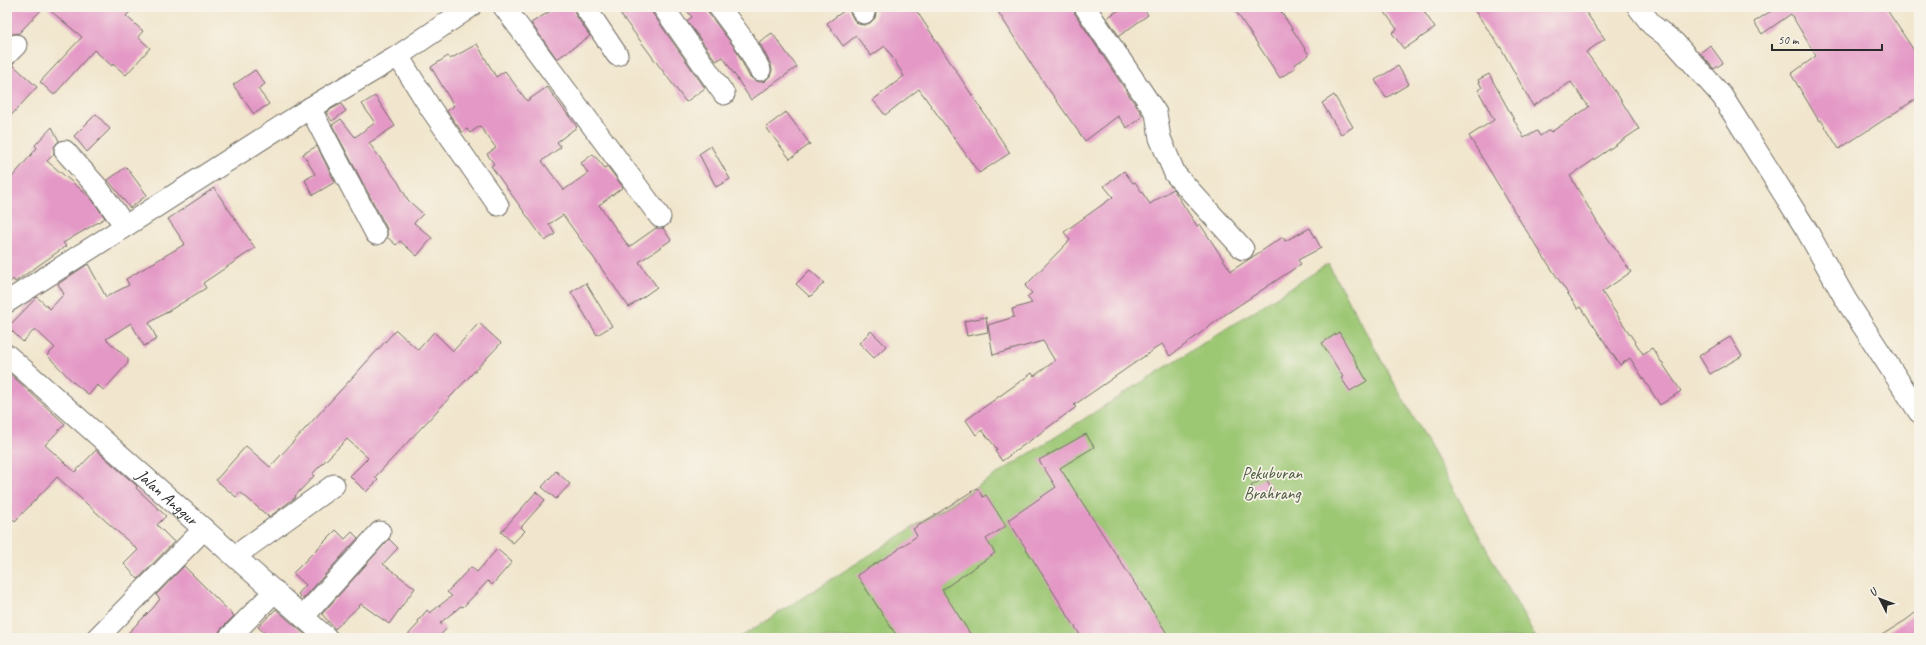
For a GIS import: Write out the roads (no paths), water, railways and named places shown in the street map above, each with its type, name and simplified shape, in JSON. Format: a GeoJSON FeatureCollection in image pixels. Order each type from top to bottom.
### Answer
{"type":"FeatureCollection","features":[{"type":"Feature","properties":{"kind":"street"},"geometry":{"type":"LineString","coordinates":[[7,302],[310,108],[398,56],[470,7]]}},
{"type":"Feature","properties":{"kind":"street"},"geometry":{"type":"LineString","coordinates":[[504,7],[660,217]]}},
{"type":"Feature","properties":{"kind":"street"},"geometry":{"type":"LineString","coordinates":[[585,7],[617,55]]}},
{"type":"Feature","properties":{"kind":"street"},"geometry":{"type":"LineString","coordinates":[[663,7],[724,94]]}},
{"type":"Feature","properties":{"kind":"street"},"geometry":{"type":"LineString","coordinates":[[719,7],[742,36],[760,70]]}},
{"type":"Feature","properties":{"kind":"street"},"geometry":{"type":"LineString","coordinates":[[1085,7],[1156,114],[1160,138],[1175,174],[1243,249]]}},
{"type":"Feature","properties":{"kind":"street"},"geometry":{"type":"LineString","coordinates":[[1638,7],[1652,25],[1674,42],[1722,96],[1806,229],[1846,300],[1919,412]]}},
{"type":"Feature","properties":{"kind":"street"},"geometry":{"type":"LineString","coordinates":[[398,56],[431,109],[498,205]]}},
{"type":"Feature","properties":{"kind":"street"},"geometry":{"type":"LineString","coordinates":[[310,108],[376,234]]}},
{"type":"Feature","properties":{"kind":"street"},"geometry":{"type":"LineString","coordinates":[[65,151],[98,188],[125,226]]}},
{"type":"Feature","properties":{"kind":"street","name":"Jalan Anggur"},"geometry":{"type":"LineString","coordinates":[[7,355],[328,638]]}},
{"type":"Feature","properties":{"kind":"street"},"geometry":{"type":"LineString","coordinates":[[235,556],[334,485]]}},
{"type":"Feature","properties":{"kind":"street"},"geometry":{"type":"LineString","coordinates":[[97,638],[204,529]]}},
{"type":"Feature","properties":{"kind":"street"},"geometry":{"type":"LineString","coordinates":[[303,616],[380,532]]}},
{"type":"Feature","properties":{"kind":"street"},"geometry":{"type":"LineString","coordinates":[[229,638],[275,591]]}},
{"type":"Feature","properties":{"kind":"park label","name":"Pekuburan Brahrang"},"geometry":{"type":"Point","coordinates":[1272,483]}}]}
